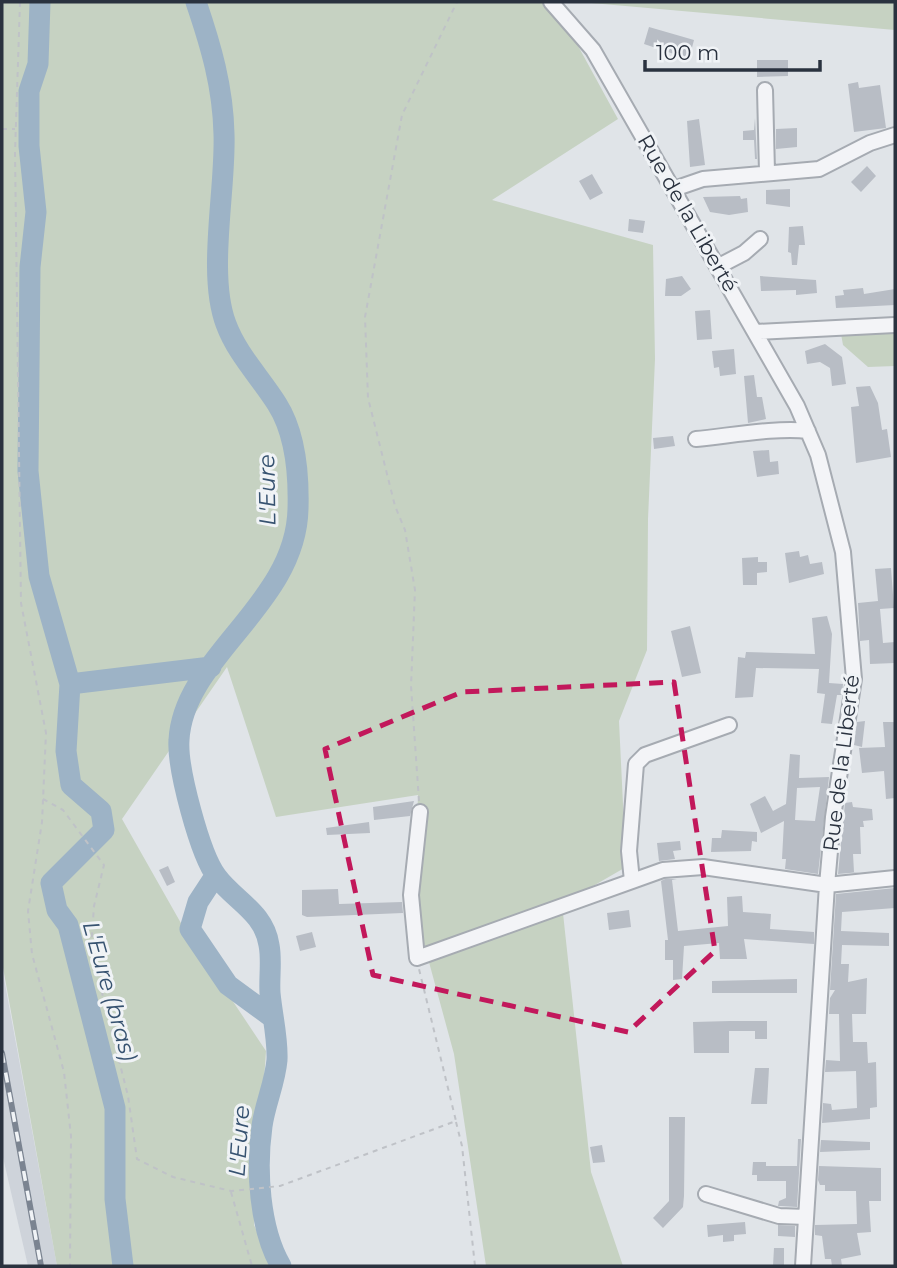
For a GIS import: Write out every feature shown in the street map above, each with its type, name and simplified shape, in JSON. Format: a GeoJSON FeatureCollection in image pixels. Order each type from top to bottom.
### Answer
{"type":"FeatureCollection","features":[{"type":"Feature","properties":{"kind":"street","name":"Rue de la Liberté"},"geometry":{"type":"LineString","coordinates":[[551,2],[593,50],[756,332],[818,455],[843,552],[854,679],[833,817],[827,886],[803,1266]]}},
{"type":"Feature","properties":{"kind":"street"},"geometry":{"type":"LineString","coordinates":[[765,90],[767,172]]}},
{"type":"Feature","properties":{"kind":"street"},"geometry":{"type":"LineString","coordinates":[[674,189],[703,178],[819,169],[870,143],[895,135]]}},
{"type":"Feature","properties":{"kind":"street"},"geometry":{"type":"LineString","coordinates":[[719,266],[744,253],[760,239]]}},
{"type":"Feature","properties":{"kind":"street"},"geometry":{"type":"LineString","coordinates":[[756,332],[895,325]]}},
{"type":"Feature","properties":{"kind":"street"},"geometry":{"type":"LineString","coordinates":[[696,439],[771,433],[786,428],[808,431]]}},
{"type":"Feature","properties":{"kind":"street"},"geometry":{"type":"LineString","coordinates":[[632,881],[629,851],[636,764],[645,755],[729,725]]}},
{"type":"Feature","properties":{"kind":"street"},"geometry":{"type":"LineString","coordinates":[[419,813],[411,895],[417,958],[663,870],[703,867],[827,886],[895,878]]}},
{"type":"Feature","properties":{"kind":"street"},"geometry":{"type":"LineString","coordinates":[[706,1194],[779,1216],[806,1217]]}},
{"type":"Feature","properties":{"kind":"path"},"geometry":{"type":"LineString","coordinates":[[20,2],[16,129],[16,408],[21,603],[46,733],[43,799],[28,911],[32,954],[64,1072],[71,1136],[70,1266]]}},
{"type":"Feature","properties":{"kind":"path"},"geometry":{"type":"LineString","coordinates":[[419,813],[411,687],[415,590],[405,530],[395,506],[368,398],[365,317],[402,115],[457,2]]}},
{"type":"Feature","properties":{"kind":"path"},"geometry":{"type":"LineString","coordinates":[[2,130],[16,129]]}},
{"type":"Feature","properties":{"kind":"path"},"geometry":{"type":"LineString","coordinates":[[43,799],[63,810],[104,865],[94,906],[91,949],[128,1096],[136,1159],[173,1177],[231,1191],[280,1186],[456,1121]]}},
{"type":"Feature","properties":{"kind":"path"},"geometry":{"type":"LineString","coordinates":[[417,958],[462,1146],[475,1266]]}},
{"type":"Feature","properties":{"kind":"path"},"geometry":{"type":"LineString","coordinates":[[231,1191],[252,1266]]}},
{"type":"Feature","properties":{"kind":"highlighted area"},"geometry":{"type":"Polygon","coordinates":[[[674,682],[715,951],[628,1032],[373,975],[325,749],[462,692],[674,682]]]}},
{"type":"Feature","properties":{"kind":"shaded area"},"geometry":{"type":"Polygon","coordinates":[[[2,962],[57,1266],[28,1266],[2,1153],[2,962]]]}},
{"type":"Feature","properties":{"kind":"green space"},"geometry":{"type":"Polygon","coordinates":[[[2,2],[554,2],[618,119],[492,200],[653,245],[655,359],[648,519],[647,650],[619,721],[626,867],[562,904],[591,1172],[623,1266],[486,1266],[454,1054],[414,907],[418,795],[276,817],[227,667],[122,819],[182,925],[266,1051],[254,1225],[273,1266],[57,1266],[2,962],[2,2]]]}},
{"type":"Feature","properties":{"kind":"green space"},"geometry":{"type":"Polygon","coordinates":[[[580,2],[895,2],[895,30],[580,2]]]}},
{"type":"Feature","properties":{"kind":"green space"},"geometry":{"type":"Polygon","coordinates":[[[895,332],[895,366],[868,367],[843,345],[841,334],[895,332]]]}},
{"type":"Feature","properties":{"kind":"building"},"geometry":{"type":"Polygon","coordinates":[[[649,27],[694,40],[689,59],[644,44],[649,27]]]}},
{"type":"Feature","properties":{"kind":"building"},"geometry":{"type":"Polygon","coordinates":[[[757,60],[788,60],[788,76],[757,77],[757,60]]]}},
{"type":"Feature","properties":{"kind":"building"},"geometry":{"type":"Polygon","coordinates":[[[858,82],[859,88],[880,85],[886,128],[854,132],[848,84],[858,82]]]}},
{"type":"Feature","properties":{"kind":"building"},"geometry":{"type":"Polygon","coordinates":[[[755,118],[757,159],[754,140],[743,140],[743,131],[754,130],[755,118]]]}},
{"type":"Feature","properties":{"kind":"building"},"geometry":{"type":"Polygon","coordinates":[[[699,119],[705,165],[690,167],[687,121],[699,119]]]}},
{"type":"Feature","properties":{"kind":"building"},"geometry":{"type":"Polygon","coordinates":[[[797,128],[797,147],[776,149],[776,129],[797,128]]]}},
{"type":"Feature","properties":{"kind":"building"},"geometry":{"type":"Polygon","coordinates":[[[867,166],[876,176],[861,192],[851,182],[867,166]]]}},
{"type":"Feature","properties":{"kind":"building"},"geometry":{"type":"Polygon","coordinates":[[[592,174],[603,193],[590,200],[579,181],[592,174]]]}},
{"type":"Feature","properties":{"kind":"building"},"geometry":{"type":"Polygon","coordinates":[[[790,189],[790,207],[766,204],[766,190],[790,189]]]}},
{"type":"Feature","properties":{"kind":"building"},"geometry":{"type":"Polygon","coordinates":[[[740,196],[741,199],[747,198],[748,212],[729,215],[710,212],[703,197],[740,196]]]}},
{"type":"Feature","properties":{"kind":"building"},"geometry":{"type":"Polygon","coordinates":[[[629,219],[645,221],[643,233],[628,231],[629,219]]]}},
{"type":"Feature","properties":{"kind":"building"},"geometry":{"type":"Polygon","coordinates":[[[803,226],[805,245],[799,245],[797,265],[792,265],[791,253],[788,252],[789,227],[803,226]]]}},
{"type":"Feature","properties":{"kind":"building"},"geometry":{"type":"Polygon","coordinates":[[[682,276],[691,289],[681,296],[665,296],[666,279],[682,276]]]}},
{"type":"Feature","properties":{"kind":"building"},"geometry":{"type":"Polygon","coordinates":[[[760,276],[816,280],[817,293],[796,295],[796,290],[761,291],[760,276]]]}},
{"type":"Feature","properties":{"kind":"building"},"geometry":{"type":"Polygon","coordinates":[[[863,288],[864,294],[895,289],[895,305],[836,308],[835,296],[844,295],[843,290],[863,288]]]}},
{"type":"Feature","properties":{"kind":"building"},"geometry":{"type":"Polygon","coordinates":[[[710,310],[712,339],[697,340],[695,311],[710,310]]]}},
{"type":"Feature","properties":{"kind":"building"},"geometry":{"type":"Polygon","coordinates":[[[825,344],[842,357],[846,384],[832,386],[830,368],[820,362],[807,364],[805,351],[825,344]]]}},
{"type":"Feature","properties":{"kind":"building"},"geometry":{"type":"Polygon","coordinates":[[[734,349],[736,374],[720,376],[719,367],[714,368],[712,351],[734,349]]]}},
{"type":"Feature","properties":{"kind":"building"},"geometry":{"type":"Polygon","coordinates":[[[754,375],[757,397],[762,397],[766,419],[748,423],[744,376],[754,375]]]}},
{"type":"Feature","properties":{"kind":"building"},"geometry":{"type":"Polygon","coordinates":[[[870,386],[878,403],[882,430],[887,429],[891,457],[856,463],[851,407],[859,406],[856,387],[870,386]]]}},
{"type":"Feature","properties":{"kind":"building"},"geometry":{"type":"Polygon","coordinates":[[[673,436],[675,446],[654,449],[653,438],[673,436]]]}},
{"type":"Feature","properties":{"kind":"building"},"geometry":{"type":"Polygon","coordinates":[[[769,450],[770,462],[778,461],[779,474],[757,477],[753,451],[769,450]]]}},
{"type":"Feature","properties":{"kind":"building"},"geometry":{"type":"Polygon","coordinates":[[[799,551],[800,557],[808,555],[810,564],[822,562],[824,574],[789,583],[785,553],[799,551]]]}},
{"type":"Feature","properties":{"kind":"building"},"geometry":{"type":"Polygon","coordinates":[[[758,557],[758,562],[767,562],[767,572],[757,573],[757,585],[743,585],[742,558],[758,557]]]}},
{"type":"Feature","properties":{"kind":"building"},"geometry":{"type":"Polygon","coordinates":[[[891,568],[894,608],[880,609],[883,643],[895,642],[895,663],[870,664],[869,640],[860,641],[858,603],[878,601],[875,569],[891,568]]]}},
{"type":"Feature","properties":{"kind":"building"},"geometry":{"type":"Polygon","coordinates":[[[827,616],[832,634],[829,683],[843,684],[842,695],[837,695],[832,724],[821,723],[825,694],[817,693],[819,669],[756,668],[753,697],[735,698],[738,657],[745,658],[746,652],[815,654],[812,618],[827,616]]]}},
{"type":"Feature","properties":{"kind":"building"},"geometry":{"type":"Polygon","coordinates":[[[690,626],[701,673],[682,677],[671,631],[690,626]]]}},
{"type":"Feature","properties":{"kind":"building"},"geometry":{"type":"Polygon","coordinates":[[[865,721],[862,747],[854,745],[857,722],[865,721]]]}},
{"type":"Feature","properties":{"kind":"building"},"geometry":{"type":"Polygon","coordinates":[[[883,722],[895,722],[895,798],[886,799],[884,771],[862,773],[859,748],[885,747],[883,722]]]}},
{"type":"Feature","properties":{"kind":"building"},"geometry":{"type":"Polygon","coordinates":[[[790,754],[800,755],[799,778],[829,777],[818,874],[785,869],[786,859],[782,859],[784,821],[761,833],[750,804],[765,796],[773,811],[786,804],[790,754]],[[820,787],[797,788],[795,820],[815,821],[820,787]]]}},
{"type":"Feature","properties":{"kind":"building"},"geometry":{"type":"Polygon","coordinates":[[[414,801],[410,816],[374,820],[373,807],[414,801]]]}},
{"type":"Feature","properties":{"kind":"building"},"geometry":{"type":"Polygon","coordinates":[[[852,802],[853,807],[872,809],[873,820],[863,821],[864,827],[860,827],[861,854],[853,854],[854,872],[860,872],[838,874],[845,803],[852,802]]]}},
{"type":"Feature","properties":{"kind":"building"},"geometry":{"type":"Polygon","coordinates":[[[369,822],[370,833],[327,835],[326,828],[369,822]]]}},
{"type":"Feature","properties":{"kind":"building"},"geometry":{"type":"Polygon","coordinates":[[[722,830],[757,832],[757,842],[752,841],[751,851],[711,852],[712,838],[721,838],[722,830]]]}},
{"type":"Feature","properties":{"kind":"building"},"geometry":{"type":"Polygon","coordinates":[[[680,841],[681,850],[673,851],[675,859],[659,861],[657,843],[680,841]]]}},
{"type":"Feature","properties":{"kind":"building"},"geometry":{"type":"Polygon","coordinates":[[[168,866],[175,882],[167,886],[159,870],[168,866]]]}},
{"type":"Feature","properties":{"kind":"building"},"geometry":{"type":"Polygon","coordinates":[[[677,879],[672,880],[678,931],[728,926],[727,897],[742,896],[743,912],[771,914],[770,929],[814,932],[814,944],[744,939],[747,959],[720,959],[719,943],[684,946],[682,979],[673,980],[673,960],[665,960],[665,940],[668,940],[661,881],[677,879]]]}},
{"type":"Feature","properties":{"kind":"building"},"geometry":{"type":"Polygon","coordinates":[[[895,888],[895,908],[842,912],[841,931],[889,933],[889,946],[842,945],[841,964],[849,964],[848,982],[867,978],[866,1014],[852,1014],[853,1042],[867,1042],[868,1063],[876,1062],[877,1107],[870,1108],[870,1119],[822,1123],[823,1103],[831,1104],[832,1110],[857,1108],[856,1071],[825,1072],[826,1060],[840,1061],[839,1014],[829,1014],[830,998],[835,990],[830,990],[836,894],[895,888]]]}},
{"type":"Feature","properties":{"kind":"building"},"geometry":{"type":"Polygon","coordinates":[[[338,889],[339,904],[402,902],[403,913],[302,915],[302,890],[338,889]]]}},
{"type":"Feature","properties":{"kind":"building"},"geometry":{"type":"Polygon","coordinates":[[[629,910],[631,927],[609,930],[607,913],[629,910]]]}},
{"type":"Feature","properties":{"kind":"building"},"geometry":{"type":"Polygon","coordinates":[[[312,932],[316,947],[300,951],[296,936],[312,932]]]}},
{"type":"Feature","properties":{"kind":"building"},"geometry":{"type":"Polygon","coordinates":[[[797,979],[797,993],[712,993],[712,981],[797,979]]]}},
{"type":"Feature","properties":{"kind":"building"},"geometry":{"type":"Polygon","coordinates":[[[767,1021],[767,1039],[755,1039],[755,1031],[729,1031],[729,1053],[694,1053],[693,1022],[767,1021]]]}},
{"type":"Feature","properties":{"kind":"building"},"geometry":{"type":"Polygon","coordinates":[[[755,1068],[769,1068],[767,1104],[751,1104],[755,1068]]]}},
{"type":"Feature","properties":{"kind":"building"},"geometry":{"type":"Polygon","coordinates":[[[669,1117],[685,1117],[684,1196],[683,1207],[663,1228],[653,1218],[669,1201],[669,1117]]]}},
{"type":"Feature","properties":{"kind":"building"},"geometry":{"type":"Polygon","coordinates":[[[798,1139],[801,1139],[797,1207],[778,1206],[779,1201],[786,1198],[786,1181],[757,1181],[757,1175],[752,1175],[753,1162],[766,1162],[766,1166],[797,1166],[798,1139]]]}},
{"type":"Feature","properties":{"kind":"building"},"geometry":{"type":"Polygon","coordinates":[[[821,1140],[870,1142],[870,1150],[820,1152],[821,1140]]]}},
{"type":"Feature","properties":{"kind":"building"},"geometry":{"type":"Polygon","coordinates":[[[602,1145],[605,1162],[593,1163],[590,1147],[602,1145]]]}},
{"type":"Feature","properties":{"kind":"building"},"geometry":{"type":"Polygon","coordinates":[[[819,1166],[881,1168],[881,1201],[869,1201],[871,1232],[857,1233],[861,1255],[841,1259],[842,1266],[832,1266],[831,1259],[825,1259],[822,1236],[815,1235],[815,1225],[857,1224],[856,1191],[825,1191],[825,1185],[820,1185],[818,1180],[819,1166]]]}},
{"type":"Feature","properties":{"kind":"building"},"geometry":{"type":"Polygon","coordinates":[[[745,1222],[746,1234],[734,1235],[734,1241],[723,1242],[723,1235],[708,1237],[707,1225],[745,1222]]]}},
{"type":"Feature","properties":{"kind":"building"},"geometry":{"type":"Polygon","coordinates":[[[778,1225],[795,1226],[795,1237],[778,1236],[778,1225]]]}},
{"type":"Feature","properties":{"kind":"building"},"geometry":{"type":"Polygon","coordinates":[[[774,1248],[784,1248],[784,1266],[773,1266],[774,1248]]]}},
{"type":"Feature","properties":{"kind":"waterway","name":"L'Eure (bras)"},"geometry":{"type":"LineString","coordinates":[[40,2],[38,64],[29,91],[29,146],[36,212],[30,267],[28,471],[39,576],[70,684],[66,751],[71,785],[101,811],[104,830],[51,883],[57,910],[68,925],[115,1108],[115,1199],[123,1266]]}},
{"type":"Feature","properties":{"kind":"waterway","name":"L'Eure"},"geometry":{"type":"LineString","coordinates":[[196,2],[215,67],[223,117],[224,156],[218,256],[221,304],[226,324],[236,345],[283,416],[292,441],[298,482],[298,509],[292,543],[279,574],[261,602],[199,682],[185,710],[179,740],[186,790],[210,866],[224,885],[255,915],[269,945],[270,993],[277,1060],[262,1126],[259,1161],[264,1216],[281,1266]]}},
{"type":"Feature","properties":{"kind":"waterway","name":"L'Eure (bras)"},"geometry":{"type":"LineString","coordinates":[[70,684],[211,667]]}},
{"type":"Feature","properties":{"kind":"waterway","name":"L'Eure"},"geometry":{"type":"LineString","coordinates":[[215,876],[198,902],[190,929],[228,985],[273,1018]]}},
{"type":"Feature","properties":{"kind":"railway"},"geometry":{"type":"LineString","coordinates":[[2,1053],[41,1266]]}}]}
